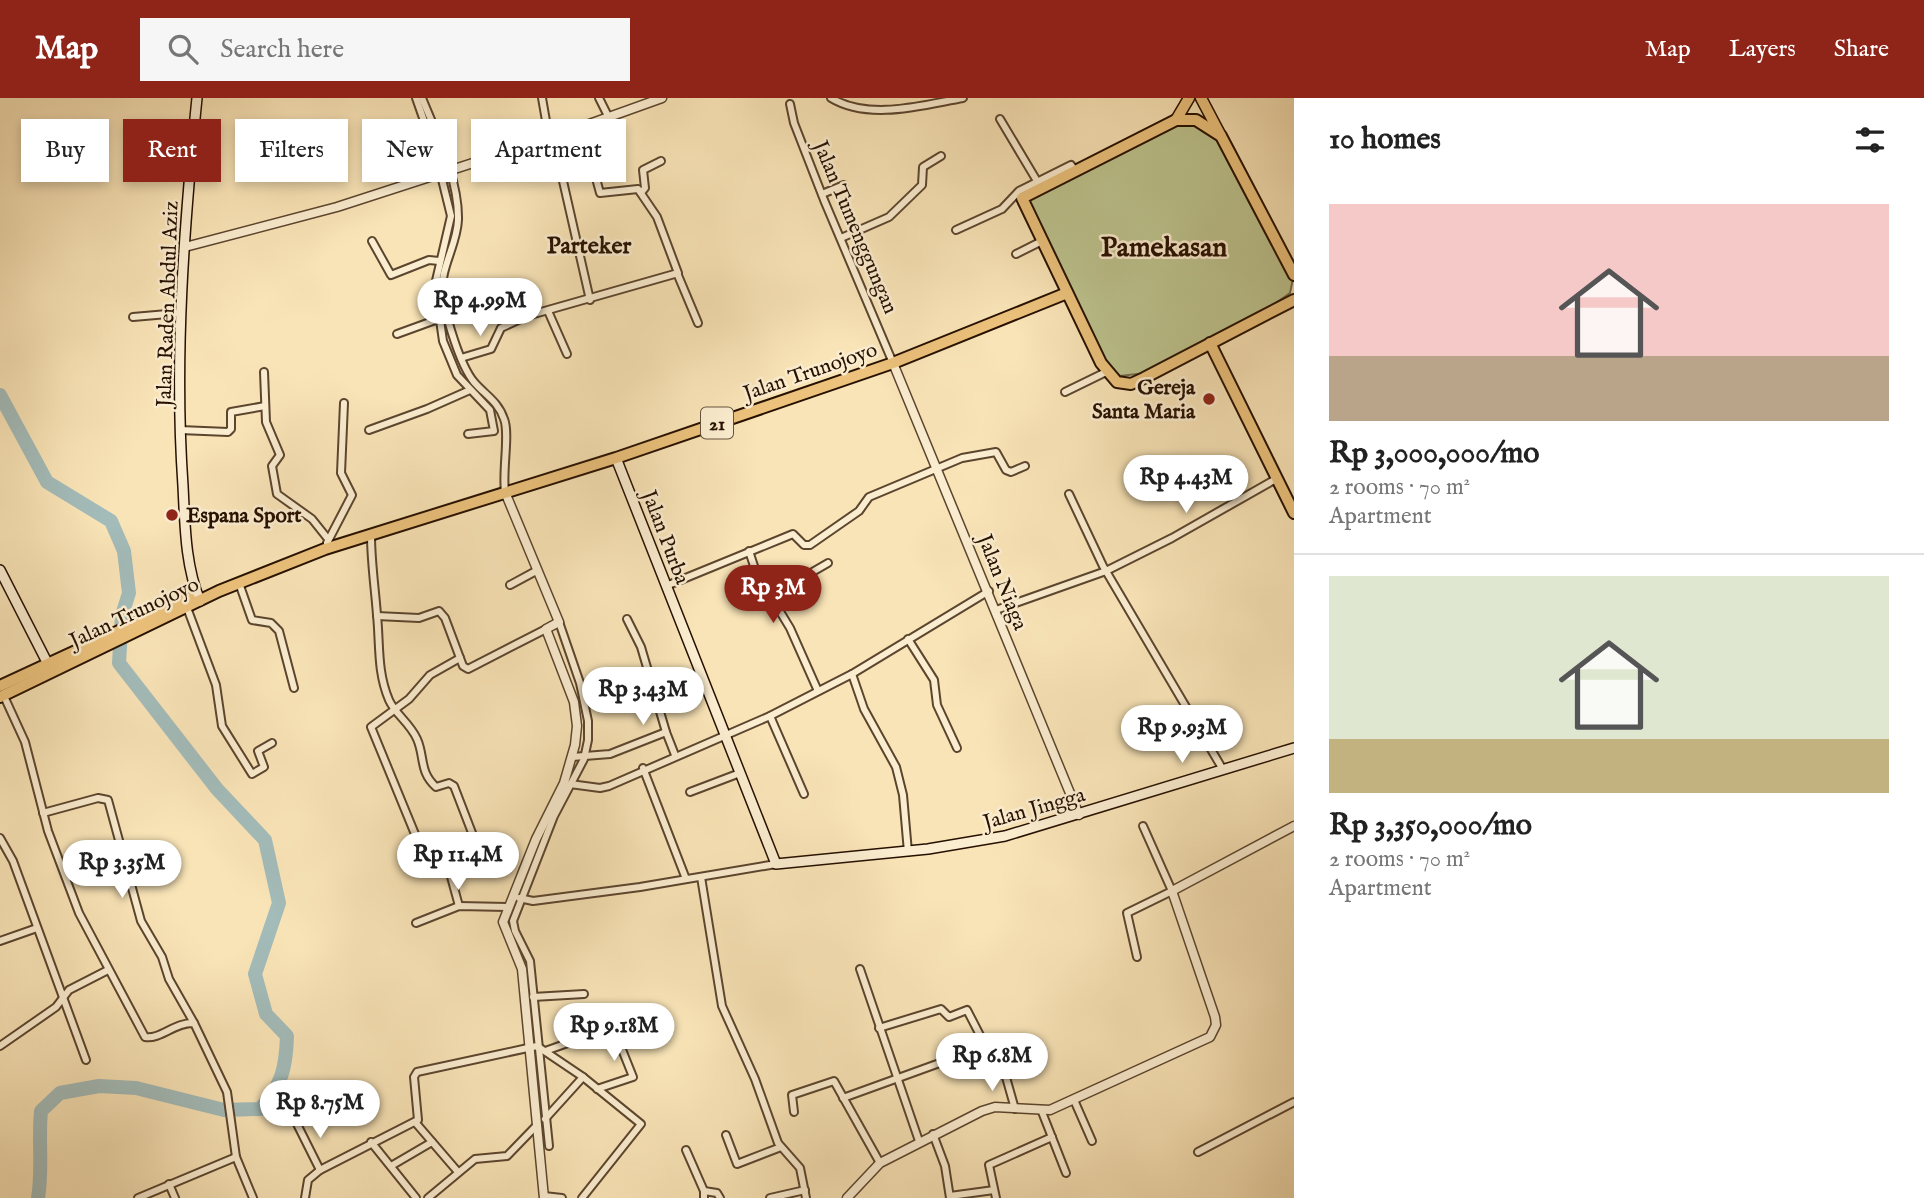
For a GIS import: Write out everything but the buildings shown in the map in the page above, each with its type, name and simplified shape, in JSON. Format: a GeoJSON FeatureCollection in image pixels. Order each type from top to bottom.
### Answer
{"type":"FeatureCollection","features":[{"type":"Feature","properties":{"kind":"highway"},"geometry":{"type":"LineString","coordinates":[[1294,275],[1221,136],[1196,120],[1176,120],[1076,172],[1018,196],[1106,372],[1117,382],[1131,384],[1294,300]]}},
{"type":"Feature","properties":{"kind":"highway","name":"Jalan Trunojoyo"},"geometry":{"type":"LineString","coordinates":[[366,536],[616,458],[893,363],[1067,293]]}},
{"type":"Feature","properties":{"kind":"highway"},"geometry":{"type":"LineString","coordinates":[[1210,343],[1276,479],[1289,491],[1294,513]]}},
{"type":"Feature","properties":{"kind":"highway","name":"21"},"geometry":{"type":"LineString","coordinates":[[239,583],[327,546],[366,536]]}},
{"type":"Feature","properties":{"kind":"highway","name":"Jalan Trunojoyo"},"geometry":{"type":"LineString","coordinates":[[1,692],[47,664],[81,654],[213,589],[219,591],[239,583]]}},
{"type":"Feature","properties":{"kind":"main road","name":"Jalan Raden Abdul Aziz"},"geometry":{"type":"LineString","coordinates":[[197,98],[179,313],[180,430],[188,558],[199,597]]}},
{"type":"Feature","properties":{"kind":"main road"},"geometry":{"type":"LineString","coordinates":[[1176,120],[1189,98]]}},
{"type":"Feature","properties":{"kind":"main road"},"geometry":{"type":"LineString","coordinates":[[1201,98],[1221,136]]}},
{"type":"Feature","properties":{"kind":"main road","name":"Jalan Purba"},"geometry":{"type":"LineString","coordinates":[[616,458],[776,863]]}},
{"type":"Feature","properties":{"kind":"main road"},"geometry":{"type":"LineString","coordinates":[[0,570],[47,664]]}},
{"type":"Feature","properties":{"kind":"main road","name":"Jalan Jingga"},"geometry":{"type":"LineString","coordinates":[[776,863],[908,852],[1006,836],[1294,748]]}},
{"type":"Feature","properties":{"kind":"street"},"geometry":{"type":"LineString","coordinates":[[542,98],[547,119]]}},
{"type":"Feature","properties":{"kind":"street"},"geometry":{"type":"LineString","coordinates":[[599,98],[608,118]]}},
{"type":"Feature","properties":{"kind":"street"},"geometry":{"type":"LineString","coordinates":[[605,119],[662,98]]}},
{"type":"Feature","properties":{"kind":"street"},"geometry":{"type":"LineString","coordinates":[[831,98],[850,107],[874,110],[963,98]]}},
{"type":"Feature","properties":{"kind":"street"},"geometry":{"type":"LineString","coordinates":[[419,99],[426,119]]}},
{"type":"Feature","properties":{"kind":"street","name":"Jalan Tumenggungan"},"geometry":{"type":"LineString","coordinates":[[790,104],[822,194],[893,363]]}},
{"type":"Feature","properties":{"kind":"street"},"geometry":{"type":"LineString","coordinates":[[1000,119],[1037,181]]}},
{"type":"Feature","properties":{"kind":"street"},"geometry":{"type":"LineString","coordinates":[[841,238],[897,212],[922,185],[923,167],[941,156]]}},
{"type":"Feature","properties":{"kind":"street"},"geometry":{"type":"LineString","coordinates":[[641,193],[645,188],[643,170],[661,160]]}},
{"type":"Feature","properties":{"kind":"street"},"geometry":{"type":"LineString","coordinates":[[956,230],[1002,209],[1037,181],[1070,165],[1076,172]]}},
{"type":"Feature","properties":{"kind":"street"},"geometry":{"type":"LineString","coordinates":[[185,247],[286,222],[413,182]]}},
{"type":"Feature","properties":{"kind":"street"},"geometry":{"type":"LineString","coordinates":[[441,271],[439,261],[451,216],[446,182]]}},
{"type":"Feature","properties":{"kind":"street"},"geometry":{"type":"LineString","coordinates":[[448,182],[458,219],[435,294],[461,358],[476,384],[495,400],[505,421],[505,492],[559,622],[562,650],[577,714],[578,758],[564,783],[517,896],[513,920],[533,997],[533,1047]]}},
{"type":"Feature","properties":{"kind":"street"},"geometry":{"type":"LineString","coordinates":[[562,182],[590,300]]}},
{"type":"Feature","properties":{"kind":"street"},"geometry":{"type":"LineString","coordinates":[[597,182],[600,193],[637,188],[641,193],[666,236],[679,269],[677,274],[698,323]]}},
{"type":"Feature","properties":{"kind":"street"},"geometry":{"type":"LineString","coordinates":[[822,194],[844,185]]}},
{"type":"Feature","properties":{"kind":"street"},"geometry":{"type":"LineString","coordinates":[[372,241],[391,275],[429,260],[439,261]]}},
{"type":"Feature","properties":{"kind":"street"},"geometry":{"type":"LineString","coordinates":[[1016,254],[1042,241]]}},
{"type":"Feature","properties":{"kind":"street"},"geometry":{"type":"LineString","coordinates":[[461,358],[491,349],[501,328],[644,281],[677,274]]}},
{"type":"Feature","properties":{"kind":"street"},"geometry":{"type":"LineString","coordinates":[[397,334],[444,316],[478,309]]}},
{"type":"Feature","properties":{"kind":"street"},"geometry":{"type":"LineString","coordinates":[[548,311],[567,354]]}},
{"type":"Feature","properties":{"kind":"street"},"geometry":{"type":"LineString","coordinates":[[133,317],[179,313]]}},
{"type":"Feature","properties":{"kind":"street"},"geometry":{"type":"LineString","coordinates":[[444,316],[450,361],[470,390],[490,410],[494,431]]}},
{"type":"Feature","properties":{"kind":"street","name":"Jalan Niaga"},"geometry":{"type":"LineString","coordinates":[[893,363],[1079,815]]}},
{"type":"Feature","properties":{"kind":"street"},"geometry":{"type":"LineString","coordinates":[[264,372],[266,422],[281,455],[272,466],[274,489],[281,498],[312,519],[327,546]]}},
{"type":"Feature","properties":{"kind":"street"},"geometry":{"type":"LineString","coordinates":[[1065,392],[1106,372]]}},
{"type":"Feature","properties":{"kind":"street"},"geometry":{"type":"LineString","coordinates":[[369,430],[470,390]]}},
{"type":"Feature","properties":{"kind":"street"},"geometry":{"type":"LineString","coordinates":[[327,546],[352,495],[341,473],[344,403]]}},
{"type":"Feature","properties":{"kind":"street"},"geometry":{"type":"LineString","coordinates":[[180,430],[230,432],[231,412],[265,405]]}},
{"type":"Feature","properties":{"kind":"street"},"geometry":{"type":"LineString","coordinates":[[468,434],[494,431],[506,433]]}},
{"type":"Feature","properties":{"kind":"street"},"geometry":{"type":"LineString","coordinates":[[666,586],[793,534],[804,545],[810,545],[859,511],[869,497],[976,453],[992,451],[998,454],[1008,472],[1025,466]]}},
{"type":"Feature","properties":{"kind":"street"},"geometry":{"type":"LineString","coordinates":[[996,610],[1106,571],[1276,479]]}},
{"type":"Feature","properties":{"kind":"street"},"geometry":{"type":"LineString","coordinates":[[1069,494],[1106,571],[1222,768]]}},
{"type":"Feature","properties":{"kind":"street"},"geometry":{"type":"LineString","coordinates":[[366,536],[377,615],[378,656],[384,686],[396,710],[408,721],[416,737],[422,751],[420,763],[428,779],[436,787],[449,783],[454,786],[474,838]]}},
{"type":"Feature","properties":{"kind":"street"},"geometry":{"type":"LineString","coordinates":[[749,551],[756,572],[790,628],[818,691]]}},
{"type":"Feature","properties":{"kind":"street"},"geometry":{"type":"LineString","coordinates":[[771,596],[828,563]]}},
{"type":"Feature","properties":{"kind":"street"},"geometry":{"type":"LineString","coordinates":[[510,585],[536,571]]}},
{"type":"Feature","properties":{"kind":"street"},"geometry":{"type":"LineString","coordinates":[[239,583],[252,620],[271,623],[279,631],[294,688]]}},
{"type":"Feature","properties":{"kind":"street"},"geometry":{"type":"LineString","coordinates":[[570,784],[600,788],[770,716],[852,674],[989,592]]}},
{"type":"Feature","properties":{"kind":"street"},"geometry":{"type":"LineString","coordinates":[[186,604],[216,685],[222,726],[252,774],[264,767],[259,750],[272,743]]}},
{"type":"Feature","properties":{"kind":"street"},"geometry":{"type":"LineString","coordinates":[[377,615],[419,618],[439,611],[445,618],[460,658],[468,669],[559,622]]}},
{"type":"Feature","properties":{"kind":"street"},"geometry":{"type":"LineString","coordinates":[[627,619],[641,647],[674,755]]}},
{"type":"Feature","properties":{"kind":"street"},"geometry":{"type":"LineString","coordinates":[[541,841],[570,784],[588,721],[580,683],[562,650],[546,629]]}},
{"type":"Feature","properties":{"kind":"street"},"geometry":{"type":"LineString","coordinates":[[908,639],[934,680],[937,705],[957,748]]}},
{"type":"Feature","properties":{"kind":"street"},"geometry":{"type":"LineString","coordinates":[[459,906],[442,844],[437,838],[417,839],[371,730],[373,723],[396,710],[430,675],[460,658]]}},
{"type":"Feature","properties":{"kind":"street"},"geometry":{"type":"LineString","coordinates":[[852,674],[864,709],[896,767],[908,852]]}},
{"type":"Feature","properties":{"kind":"street"},"geometry":{"type":"LineString","coordinates":[[1,692],[25,742],[43,813],[79,913],[145,1037],[152,1038],[181,1023],[194,1023]]}},
{"type":"Feature","properties":{"kind":"street"},"geometry":{"type":"LineString","coordinates":[[770,716],[804,794]]}},
{"type":"Feature","properties":{"kind":"street"},"geometry":{"type":"LineString","coordinates":[[578,758],[611,754],[666,732]]}},
{"type":"Feature","properties":{"kind":"street"},"geometry":{"type":"LineString","coordinates":[[643,768],[686,879]]}},
{"type":"Feature","properties":{"kind":"street"},"geometry":{"type":"LineString","coordinates":[[690,792],[740,773]]}},
{"type":"Feature","properties":{"kind":"street"},"geometry":{"type":"LineString","coordinates":[[43,813],[106,798],[141,921],[221,1075],[231,1108],[236,1157],[253,1198]]}},
{"type":"Feature","properties":{"kind":"street"},"geometry":{"type":"LineString","coordinates":[[847,1198],[880,1163],[989,1108],[1042,1112],[1210,1037],[1216,1026],[1172,891],[1143,826]]}},
{"type":"Feature","properties":{"kind":"street"},"geometry":{"type":"LineString","coordinates":[[1137,957],[1127,913],[1294,826]]}},
{"type":"Feature","properties":{"kind":"street"},"geometry":{"type":"LineString","coordinates":[[0,838],[13,861],[86,1060]]}},
{"type":"Feature","properties":{"kind":"street"},"geometry":{"type":"LineString","coordinates":[[121,855],[160,849]]}},
{"type":"Feature","properties":{"kind":"street"},"geometry":{"type":"LineString","coordinates":[[517,896],[533,901],[701,877],[776,863]]}},
{"type":"Feature","properties":{"kind":"street"},"geometry":{"type":"LineString","coordinates":[[701,877],[722,1006],[755,1079],[781,1147],[798,1164],[806,1198]]}},
{"type":"Feature","properties":{"kind":"street"},"geometry":{"type":"LineString","coordinates":[[517,896],[507,907],[503,922],[509,939],[523,956]]}},
{"type":"Feature","properties":{"kind":"street"},"geometry":{"type":"LineString","coordinates":[[416,923],[459,906],[507,907]]}},
{"type":"Feature","properties":{"kind":"street"},"geometry":{"type":"LineString","coordinates":[[0,941],[37,928]]}},
{"type":"Feature","properties":{"kind":"street"},"geometry":{"type":"LineString","coordinates":[[526,968],[547,1196],[562,1198]]}},
{"type":"Feature","properties":{"kind":"street"},"geometry":{"type":"LineString","coordinates":[[860,969],[878,1028],[919,1141]]}},
{"type":"Feature","properties":{"kind":"street"},"geometry":{"type":"LineString","coordinates":[[0,1046],[56,1007],[75,986],[108,970]]}},
{"type":"Feature","properties":{"kind":"street"},"geometry":{"type":"LineString","coordinates":[[533,997],[584,994]]}},
{"type":"Feature","properties":{"kind":"street"},"geometry":{"type":"LineString","coordinates":[[878,1028],[941,1009],[949,1017],[967,1010],[984,1043]]}},
{"type":"Feature","properties":{"kind":"street"},"geometry":{"type":"LineString","coordinates":[[548,1051],[613,1027],[633,1077],[597,1089]]}},
{"type":"Feature","properties":{"kind":"street"},"geometry":{"type":"LineString","coordinates":[[843,1098],[959,1056],[991,1041],[998,1049],[1015,1109]]}},
{"type":"Feature","properties":{"kind":"street"},"geometry":{"type":"LineString","coordinates":[[305,1198],[308,1180],[320,1170],[415,1122],[419,1115],[414,1077],[417,1072],[533,1047],[548,1051],[641,1124],[582,1198]]}},
{"type":"Feature","properties":{"kind":"street"},"geometry":{"type":"LineString","coordinates":[[428,1198],[480,1157],[504,1158],[583,1077]]}},
{"type":"Feature","properties":{"kind":"street"},"geometry":{"type":"LineString","coordinates":[[794,1112],[792,1095],[834,1081],[880,1163]]}},
{"type":"Feature","properties":{"kind":"street"},"geometry":{"type":"LineString","coordinates":[[1074,1100],[1092,1141]]}},
{"type":"Feature","properties":{"kind":"street"},"geometry":{"type":"LineString","coordinates":[[1198,1152],[1294,1101]]}},
{"type":"Feature","properties":{"kind":"street"},"geometry":{"type":"LineString","coordinates":[[1042,1112],[1066,1173]]}},
{"type":"Feature","properties":{"kind":"street"},"geometry":{"type":"LineString","coordinates":[[540,1121],[549,1146]]}},
{"type":"Feature","properties":{"kind":"street"},"geometry":{"type":"LineString","coordinates":[[415,1122],[458,1172]]}},
{"type":"Feature","properties":{"kind":"street"},"geometry":{"type":"LineString","coordinates":[[297,1124],[320,1170]]}},
{"type":"Feature","properties":{"kind":"street"},"geometry":{"type":"LineString","coordinates":[[933,1134],[945,1166],[950,1197],[994,1190]]}},
{"type":"Feature","properties":{"kind":"street"},"geometry":{"type":"LineString","coordinates":[[726,1135],[737,1164],[781,1147]]}},
{"type":"Feature","properties":{"kind":"street"},"geometry":{"type":"LineString","coordinates":[[996,1198],[989,1165],[1052,1137]]}},
{"type":"Feature","properties":{"kind":"street"},"geometry":{"type":"LineString","coordinates":[[371,1142],[416,1198]]}},
{"type":"Feature","properties":{"kind":"street"},"geometry":{"type":"LineString","coordinates":[[391,1166],[432,1142]]}},
{"type":"Feature","properties":{"kind":"street"},"geometry":{"type":"LineString","coordinates":[[685,1150],[704,1194],[717,1193],[720,1198]]}},
{"type":"Feature","properties":{"kind":"street"},"geometry":{"type":"LineString","coordinates":[[138,1198],[236,1157]]}},
{"type":"Feature","properties":{"kind":"street"},"geometry":{"type":"LineString","coordinates":[[169,1184],[175,1198]]}},
{"type":"Feature","properties":{"kind":"street"},"geometry":{"type":"LineString","coordinates":[[770,1198],[805,1190]]}},
{"type":"Feature","properties":{"kind":"green space"},"geometry":{"type":"Polygon","coordinates":[[[1191,115],[1205,118],[1214,125],[1293,279],[1290,293],[1256,317],[1146,373],[1120,376],[1103,360],[1030,208],[1029,197],[1191,115]]]}},
{"type":"Feature","properties":{"kind":"waterway"},"geometry":{"type":"LineString","coordinates":[[0,395],[47,482],[111,521],[124,551],[129,593],[122,615],[119,663],[217,789],[265,840],[279,903],[255,974],[266,1014],[287,1036],[281,1076],[260,1109],[224,1110],[136,1088],[99,1086],[60,1093],[41,1111],[38,1198]]}},
{"type":"Feature","properties":{"kind":"place","name":"Gereja Santa Maria"},"geometry":{"type":"Point","coordinates":[1209,399]}},
{"type":"Feature","properties":{"kind":"place","name":"Espana Sport"},"geometry":{"type":"Point","coordinates":[172,515]}},
{"type":"Feature","properties":{"kind":"district","name":"Parteker"},"geometry":{"type":"Point","coordinates":[589,245]}},
{"type":"Feature","properties":{"kind":"district","name":"Pamekasan"},"geometry":{"type":"Point","coordinates":[1164,246]}}]}
